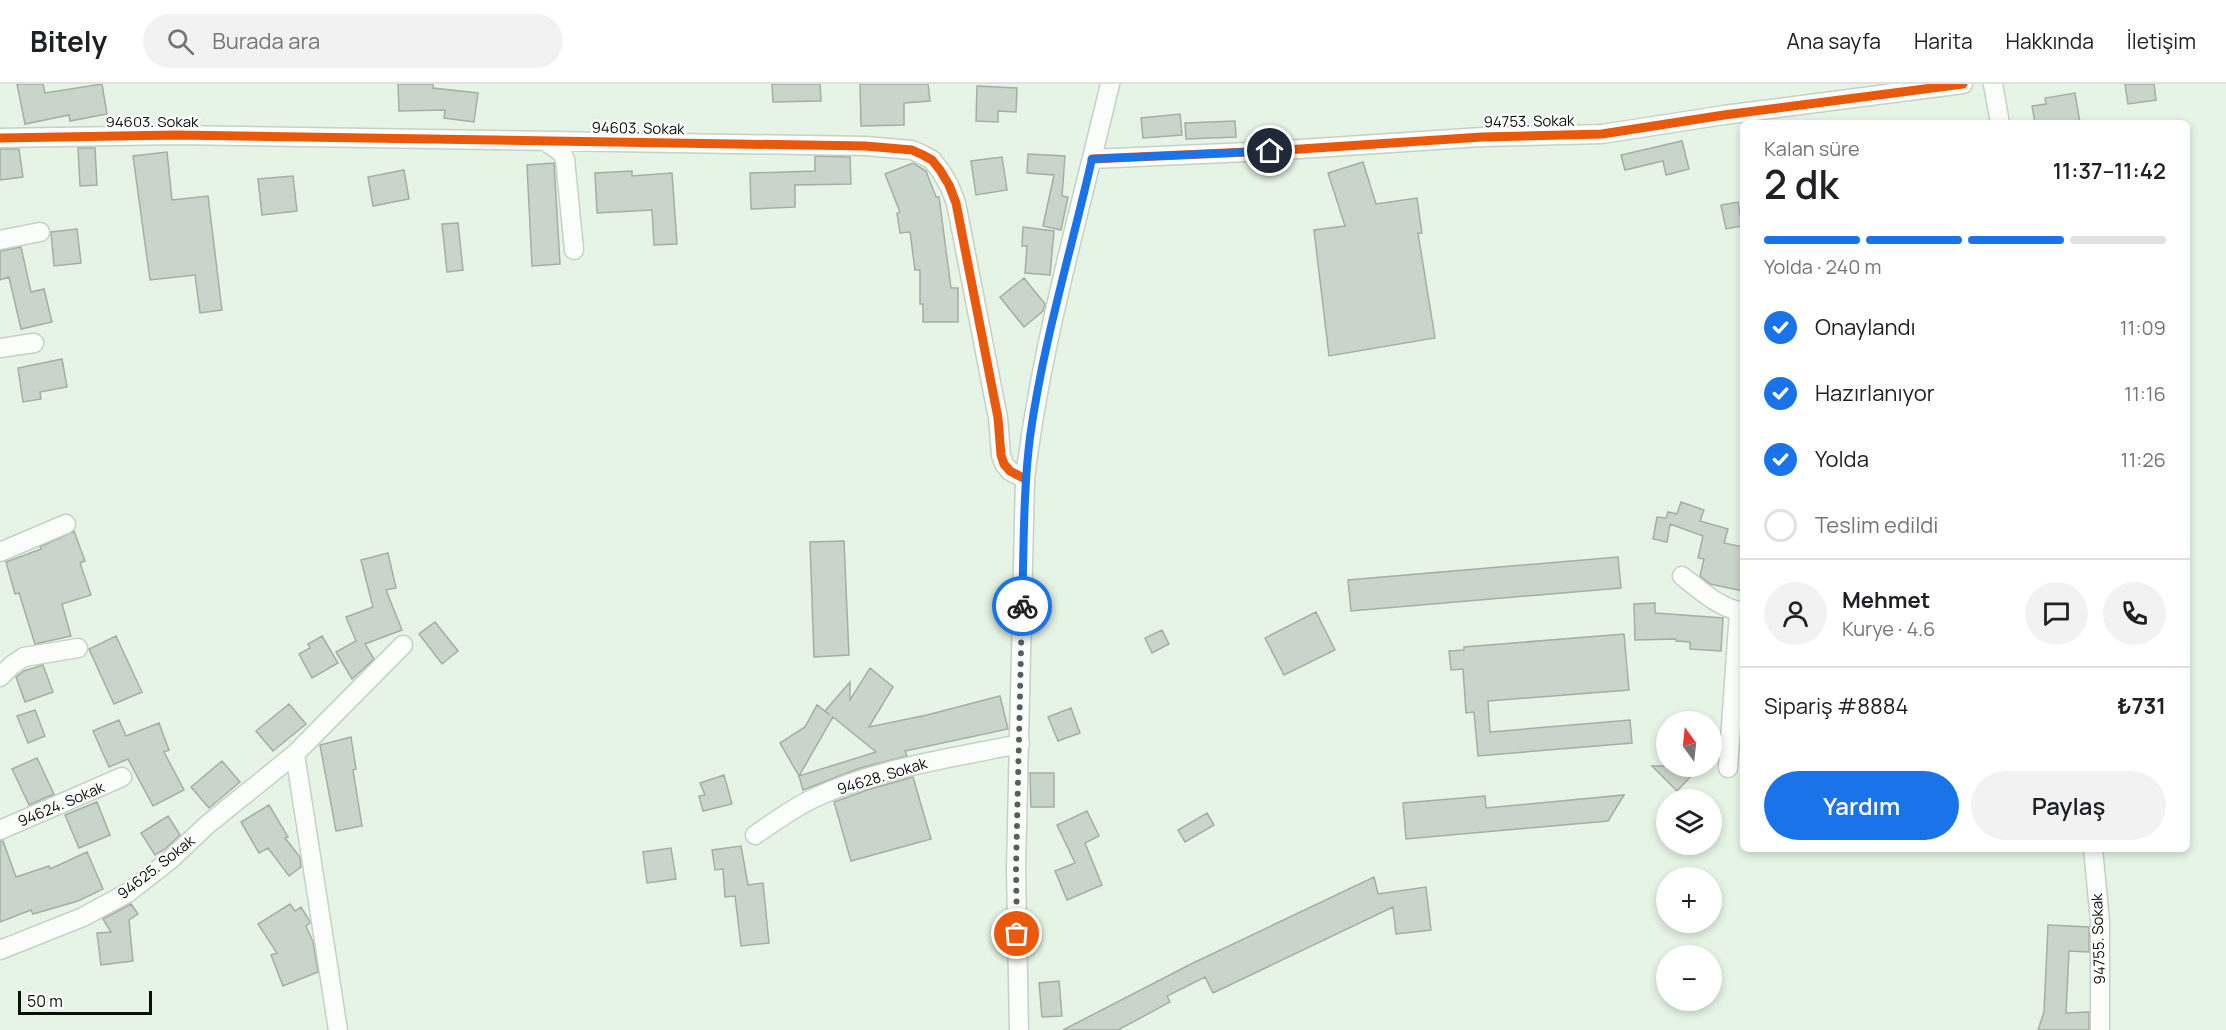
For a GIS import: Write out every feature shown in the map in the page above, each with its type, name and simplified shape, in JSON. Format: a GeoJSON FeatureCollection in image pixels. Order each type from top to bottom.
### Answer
{"type":"FeatureCollection","features":[{"type":"Feature","properties":{"kind":"street"},"geometry":{"type":"LineString","coordinates":[[1019,1030],[1016,869],[1025,479],[1030,434],[1052,327],[1110,84]]}},
{"type":"Feature","properties":{"kind":"street","name":"94753. Sokak"},"geometry":{"type":"LineString","coordinates":[[1092,159],[1270,151],[1482,137],[1602,134],[1724,115],[1963,84]]}},
{"type":"Feature","properties":{"kind":"street"},"geometry":{"type":"LineString","coordinates":[[1993,84],[1999,120]]}},
{"type":"Feature","properties":{"kind":"street","name":"94603. Sokak"},"geometry":{"type":"LineString","coordinates":[[0,138],[177,135],[446,138],[866,146],[912,150],[932,160],[949,185],[956,203],[998,418],[1001,455],[1010,471],[1025,479]]}},
{"type":"Feature","properties":{"kind":"street"},"geometry":{"type":"LineString","coordinates":[[545,141],[565,159],[574,250]]}},
{"type":"Feature","properties":{"kind":"street"},"geometry":{"type":"LineString","coordinates":[[0,240],[40,232]]}},
{"type":"Feature","properties":{"kind":"street"},"geometry":{"type":"LineString","coordinates":[[0,348],[34,343]]}},
{"type":"Feature","properties":{"kind":"street"},"geometry":{"type":"LineString","coordinates":[[0,552],[66,524]]}},
{"type":"Feature","properties":{"kind":"street"},"geometry":{"type":"LineString","coordinates":[[1682,576],[1712,599],[1740,612]]}},
{"type":"Feature","properties":{"kind":"street"},"geometry":{"type":"LineString","coordinates":[[1728,768],[1740,624]]}},
{"type":"Feature","properties":{"kind":"street","name":"94625. Sokak"},"geometry":{"type":"LineString","coordinates":[[0,950],[83,917],[129,891],[170,860],[207,825],[295,754],[403,645]]}},
{"type":"Feature","properties":{"kind":"street"},"geometry":{"type":"LineString","coordinates":[[0,677],[12,664],[24,657],[78,648]]}},
{"type":"Feature","properties":{"kind":"street","name":"94628. Sokak"},"geometry":{"type":"LineString","coordinates":[[755,835],[798,806],[840,788],[930,762],[1020,744]]}},
{"type":"Feature","properties":{"kind":"street"},"geometry":{"type":"LineString","coordinates":[[295,754],[338,1030]]}},
{"type":"Feature","properties":{"kind":"street","name":"94624. Sokak"},"geometry":{"type":"LineString","coordinates":[[0,830],[122,777]]}},
{"type":"Feature","properties":{"kind":"street","name":"94755. Sokak"},"geometry":{"type":"LineString","coordinates":[[2093,852],[2100,921],[2100,1030]]}},
{"type":"Feature","properties":{"kind":"building"},"geometry":{"type":"Polygon","coordinates":[[[17,84],[43,84],[45,93],[102,84],[107,114],[70,121],[69,115],[25,124],[17,84]]]}},
{"type":"Feature","properties":{"kind":"building"},"geometry":{"type":"Polygon","coordinates":[[[398,84],[433,84],[433,88],[478,93],[474,122],[444,118],[445,110],[399,111],[398,84]]]}},
{"type":"Feature","properties":{"kind":"building"},"geometry":{"type":"Polygon","coordinates":[[[772,84],[820,84],[821,101],[773,102],[772,84]]]}},
{"type":"Feature","properties":{"kind":"building"},"geometry":{"type":"Polygon","coordinates":[[[860,84],[928,84],[930,101],[904,103],[904,125],[861,126],[860,84]]]}},
{"type":"Feature","properties":{"kind":"building"},"geometry":{"type":"Polygon","coordinates":[[[2125,84],[2154,84],[2156,100],[2128,104],[2125,84]]]}},
{"type":"Feature","properties":{"kind":"building"},"geometry":{"type":"Polygon","coordinates":[[[977,86],[1017,88],[1016,112],[998,111],[998,122],[976,121],[977,86]]]}},
{"type":"Feature","properties":{"kind":"building"},"geometry":{"type":"Polygon","coordinates":[[[2075,93],[2080,120],[2034,120],[2032,106],[2046,104],[2045,98],[2075,93]]]}},
{"type":"Feature","properties":{"kind":"building"},"geometry":{"type":"Polygon","coordinates":[[[1180,114],[1182,135],[1143,138],[1141,118],[1180,114]]]}},
{"type":"Feature","properties":{"kind":"building"},"geometry":{"type":"Polygon","coordinates":[[[1235,121],[1236,137],[1186,139],[1185,123],[1235,121]]]}},
{"type":"Feature","properties":{"kind":"building"},"geometry":{"type":"Polygon","coordinates":[[[1682,141],[1689,169],[1666,175],[1663,161],[1625,170],[1621,155],[1682,141]]]}},
{"type":"Feature","properties":{"kind":"building"},"geometry":{"type":"Polygon","coordinates":[[[78,148],[95,148],[97,185],[80,186],[78,148]]]}},
{"type":"Feature","properties":{"kind":"building"},"geometry":{"type":"Polygon","coordinates":[[[0,149],[19,149],[23,177],[0,180],[0,149]]]}},
{"type":"Feature","properties":{"kind":"building"},"geometry":{"type":"Polygon","coordinates":[[[167,152],[172,200],[208,196],[222,310],[200,313],[195,275],[150,280],[133,156],[167,152]]]}},
{"type":"Feature","properties":{"kind":"building"},"geometry":{"type":"Polygon","coordinates":[[[1028,154],[1065,156],[1062,196],[1068,197],[1061,230],[1043,226],[1054,175],[1027,173],[1028,154]]]}},
{"type":"Feature","properties":{"kind":"building"},"geometry":{"type":"Polygon","coordinates":[[[815,156],[850,157],[851,184],[795,185],[795,207],[751,209],[750,173],[815,171],[815,156]]]}},
{"type":"Feature","properties":{"kind":"building"},"geometry":{"type":"Polygon","coordinates":[[[1002,157],[1007,190],[976,195],[971,161],[1002,157]]]}},
{"type":"Feature","properties":{"kind":"building"},"geometry":{"type":"Polygon","coordinates":[[[1363,162],[1376,204],[1417,198],[1422,233],[1418,233],[1435,338],[1329,356],[1314,230],[1345,226],[1328,173],[1363,162]]]}},
{"type":"Feature","properties":{"kind":"building"},"geometry":{"type":"Polygon","coordinates":[[[554,163],[560,264],[532,266],[527,165],[554,163]]]}},
{"type":"Feature","properties":{"kind":"building"},"geometry":{"type":"Polygon","coordinates":[[[913,163],[926,171],[936,197],[939,197],[951,288],[958,288],[958,322],[923,322],[923,304],[920,304],[920,270],[915,270],[910,232],[900,233],[897,213],[900,212],[885,174],[913,163]]]}},
{"type":"Feature","properties":{"kind":"building"},"geometry":{"type":"Polygon","coordinates":[[[404,170],[409,199],[373,206],[368,177],[404,170]]]}},
{"type":"Feature","properties":{"kind":"building"},"geometry":{"type":"Polygon","coordinates":[[[632,171],[632,176],[672,173],[677,244],[654,245],[652,210],[597,213],[595,173],[632,171]]]}},
{"type":"Feature","properties":{"kind":"building"},"geometry":{"type":"Polygon","coordinates":[[[293,176],[297,211],[262,215],[258,179],[293,176]]]}},
{"type":"Feature","properties":{"kind":"building"},"geometry":{"type":"Polygon","coordinates":[[[1738,202],[1740,226],[1726,229],[1721,205],[1738,202]]]}},
{"type":"Feature","properties":{"kind":"building"},"geometry":{"type":"Polygon","coordinates":[[[458,223],[463,270],[447,272],[442,224],[458,223]]]}},
{"type":"Feature","properties":{"kind":"building"},"geometry":{"type":"Polygon","coordinates":[[[1023,227],[1054,231],[1050,275],[1025,273],[1027,246],[1022,246],[1023,227]]]}},
{"type":"Feature","properties":{"kind":"building"},"geometry":{"type":"Polygon","coordinates":[[[77,229],[81,263],[54,266],[51,232],[77,229]]]}},
{"type":"Feature","properties":{"kind":"building"},"geometry":{"type":"Polygon","coordinates":[[[21,247],[31,292],[44,289],[52,322],[21,329],[9,277],[0,280],[0,251],[21,247]]]}},
{"type":"Feature","properties":{"kind":"building"},"geometry":{"type":"Polygon","coordinates":[[[1024,278],[1045,304],[1043,311],[1024,327],[1000,297],[1024,278]]]}},
{"type":"Feature","properties":{"kind":"building"},"geometry":{"type":"Polygon","coordinates":[[[62,359],[67,387],[40,392],[41,399],[23,402],[18,368],[62,359]]]}},
{"type":"Feature","properties":{"kind":"building"},"geometry":{"type":"Polygon","coordinates":[[[1681,502],[1704,510],[1700,521],[1728,529],[1724,543],[1740,546],[1740,590],[1710,584],[1700,576],[1704,559],[1698,558],[1703,536],[1670,524],[1667,542],[1653,539],[1657,517],[1666,518],[1668,512],[1677,514],[1681,502]]]}},
{"type":"Feature","properties":{"kind":"building"},"geometry":{"type":"Polygon","coordinates":[[[74,531],[85,561],[80,563],[91,595],[62,604],[71,636],[35,644],[19,593],[15,594],[6,562],[41,549],[40,547],[74,531]]]}},
{"type":"Feature","properties":{"kind":"building"},"geometry":{"type":"Polygon","coordinates":[[[844,541],[849,655],[814,657],[810,542],[844,541]]]}},
{"type":"Feature","properties":{"kind":"building"},"geometry":{"type":"Polygon","coordinates":[[[388,553],[396,588],[386,590],[402,630],[365,644],[374,659],[352,679],[336,652],[356,641],[346,617],[373,607],[361,560],[388,553]]]}},
{"type":"Feature","properties":{"kind":"building"},"geometry":{"type":"Polygon","coordinates":[[[1618,557],[1621,588],[1351,611],[1348,580],[1618,557]]]}},
{"type":"Feature","properties":{"kind":"building"},"geometry":{"type":"Polygon","coordinates":[[[1655,603],[1655,613],[1723,618],[1721,651],[1690,649],[1690,642],[1676,641],[1676,639],[1635,640],[1634,604],[1655,603]]]}},
{"type":"Feature","properties":{"kind":"building"},"geometry":{"type":"Polygon","coordinates":[[[1316,612],[1335,650],[1284,675],[1265,638],[1316,612]]]}},
{"type":"Feature","properties":{"kind":"building"},"geometry":{"type":"Polygon","coordinates":[[[435,622],[458,651],[442,664],[419,634],[435,622]]]}},
{"type":"Feature","properties":{"kind":"building"},"geometry":{"type":"Polygon","coordinates":[[[1162,630],[1169,644],[1152,653],[1145,638],[1162,630]]]}},
{"type":"Feature","properties":{"kind":"building"},"geometry":{"type":"Polygon","coordinates":[[[1624,634],[1629,690],[1488,701],[1490,732],[1630,720],[1632,743],[1478,756],[1474,712],[1466,713],[1463,669],[1451,670],[1449,651],[1464,650],[1464,647],[1624,634]]]}},
{"type":"Feature","properties":{"kind":"building"},"geometry":{"type":"Polygon","coordinates":[[[116,636],[142,692],[114,704],[89,649],[116,636]]]}},
{"type":"Feature","properties":{"kind":"building"},"geometry":{"type":"Polygon","coordinates":[[[322,636],[338,663],[312,678],[299,654],[310,648],[308,644],[322,636]]]}},
{"type":"Feature","properties":{"kind":"building"},"geometry":{"type":"Polygon","coordinates":[[[43,665],[53,692],[25,702],[16,677],[24,671],[43,665]]]}},
{"type":"Feature","properties":{"kind":"building"},"geometry":{"type":"Polygon","coordinates":[[[870,668],[893,687],[869,727],[1000,696],[1008,729],[905,751],[907,756],[860,768],[803,790],[799,776],[780,743],[805,727],[817,705],[830,715],[825,711],[850,682],[850,700],[870,668]],[[833,717],[799,776],[876,752],[833,717]]]}},
{"type":"Feature","properties":{"kind":"building"},"geometry":{"type":"Polygon","coordinates":[[[289,704],[306,724],[273,751],[256,731],[289,704]]]}},
{"type":"Feature","properties":{"kind":"building"},"geometry":{"type":"Polygon","coordinates":[[[1071,708],[1080,733],[1058,741],[1048,717],[1071,708]]]}},
{"type":"Feature","properties":{"kind":"building"},"geometry":{"type":"Polygon","coordinates":[[[35,710],[45,736],[28,743],[17,716],[35,710]]]}},
{"type":"Feature","properties":{"kind":"building"},"geometry":{"type":"Polygon","coordinates":[[[119,720],[126,736],[159,723],[169,750],[164,752],[184,790],[153,806],[128,759],[109,767],[93,731],[119,720]]]}},
{"type":"Feature","properties":{"kind":"building"},"geometry":{"type":"Polygon","coordinates":[[[351,737],[356,769],[353,770],[362,826],[336,831],[320,745],[351,737]]]}},
{"type":"Feature","properties":{"kind":"building"},"geometry":{"type":"Polygon","coordinates":[[[37,758],[54,794],[29,805],[12,769],[37,758]]]}},
{"type":"Feature","properties":{"kind":"building"},"geometry":{"type":"Polygon","coordinates":[[[222,761],[240,782],[209,808],[191,787],[222,761]]]}},
{"type":"Feature","properties":{"kind":"building"},"geometry":{"type":"Polygon","coordinates":[[[1030,773],[1054,773],[1054,807],[1031,807],[1030,773]]]}},
{"type":"Feature","properties":{"kind":"building"},"geometry":{"type":"Polygon","coordinates":[[[724,775],[732,804],[703,811],[699,796],[705,795],[700,783],[724,775]]]}},
{"type":"Feature","properties":{"kind":"building"},"geometry":{"type":"Polygon","coordinates":[[[913,777],[931,839],[851,861],[834,802],[913,777]]]}},
{"type":"Feature","properties":{"kind":"building"},"geometry":{"type":"Polygon","coordinates":[[[1663,777],[1690,777],[1679,789],[1675,789],[1663,777]]]}},
{"type":"Feature","properties":{"kind":"building"},"geometry":{"type":"Polygon","coordinates":[[[1624,795],[1608,821],[1406,839],[1403,803],[1485,796],[1486,808],[1624,795]]]}},
{"type":"Feature","properties":{"kind":"building"},"geometry":{"type":"Polygon","coordinates":[[[97,802],[110,835],[79,848],[65,815],[97,802]]]}},
{"type":"Feature","properties":{"kind":"building"},"geometry":{"type":"Polygon","coordinates":[[[269,805],[288,837],[285,838],[300,857],[301,867],[289,876],[268,848],[259,853],[241,822],[269,805]]]}},
{"type":"Feature","properties":{"kind":"building"},"geometry":{"type":"Polygon","coordinates":[[[1087,811],[1099,836],[1085,843],[1102,885],[1067,900],[1055,871],[1075,863],[1057,825],[1087,811]]]}},
{"type":"Feature","properties":{"kind":"building"},"geometry":{"type":"Polygon","coordinates":[[[1207,813],[1214,825],[1185,842],[1178,830],[1207,813]]]}},
{"type":"Feature","properties":{"kind":"building"},"geometry":{"type":"Polygon","coordinates":[[[168,816],[180,835],[155,855],[141,833],[168,816]]]}},
{"type":"Feature","properties":{"kind":"building"},"geometry":{"type":"Polygon","coordinates":[[[0,841],[3,841],[16,877],[49,866],[50,869],[87,852],[103,889],[78,901],[33,914],[31,910],[0,922],[0,841]]]}},
{"type":"Feature","properties":{"kind":"building"},"geometry":{"type":"Polygon","coordinates":[[[741,846],[748,885],[763,883],[769,943],[741,946],[735,896],[725,897],[723,869],[715,870],[712,850],[741,846]]]}},
{"type":"Feature","properties":{"kind":"building"},"geometry":{"type":"Polygon","coordinates":[[[671,848],[676,879],[647,883],[643,852],[671,848]]]}},
{"type":"Feature","properties":{"kind":"building"},"geometry":{"type":"Polygon","coordinates":[[[1374,877],[1378,894],[1426,887],[1431,930],[1396,934],[1393,907],[1213,993],[1205,977],[1167,996],[1170,1002],[1118,1030],[1063,1030],[1193,963],[1374,877]]]}},
{"type":"Feature","properties":{"kind":"building"},"geometry":{"type":"Polygon","coordinates":[[[131,904],[138,914],[129,920],[133,961],[101,965],[97,933],[111,932],[103,919],[131,904]]]}},
{"type":"Feature","properties":{"kind":"building"},"geometry":{"type":"Polygon","coordinates":[[[290,904],[295,911],[301,907],[309,920],[310,923],[306,926],[313,942],[318,972],[283,986],[271,955],[277,953],[258,924],[290,904]]]}},
{"type":"Feature","properties":{"kind":"building"},"geometry":{"type":"Polygon","coordinates":[[[2048,925],[2089,927],[2089,952],[2069,951],[2066,1013],[2089,1012],[2089,1030],[2038,1030],[2044,1012],[2048,925]]]}},
{"type":"Feature","properties":{"kind":"building"},"geometry":{"type":"Polygon","coordinates":[[[1059,981],[1062,1016],[1042,1017],[1039,983],[1059,981]]]}},
{"type":"Feature","properties":{"kind":"cycle path"},"geometry":{"type":"LineString","coordinates":[[1092,159],[1270,151],[1482,137],[1602,134],[1724,115],[1963,84]]}},
{"type":"Feature","properties":{"kind":"cycle path"},"geometry":{"type":"LineString","coordinates":[[0,138],[177,135],[865,146],[912,150],[932,160],[949,185],[956,203],[998,418],[1001,455],[1010,471],[1025,479]]}},
{"type":"Feature","properties":{"kind":"way so far"},"geometry":{"type":"LineString","coordinates":[[1017,934],[1016,869],[1022,606]]}},
{"type":"Feature","properties":{"kind":"route"},"geometry":{"type":"LineString","coordinates":[[1022,606],[1025,479],[1030,434],[1052,327],[1092,159],[1270,151]]}}]}
